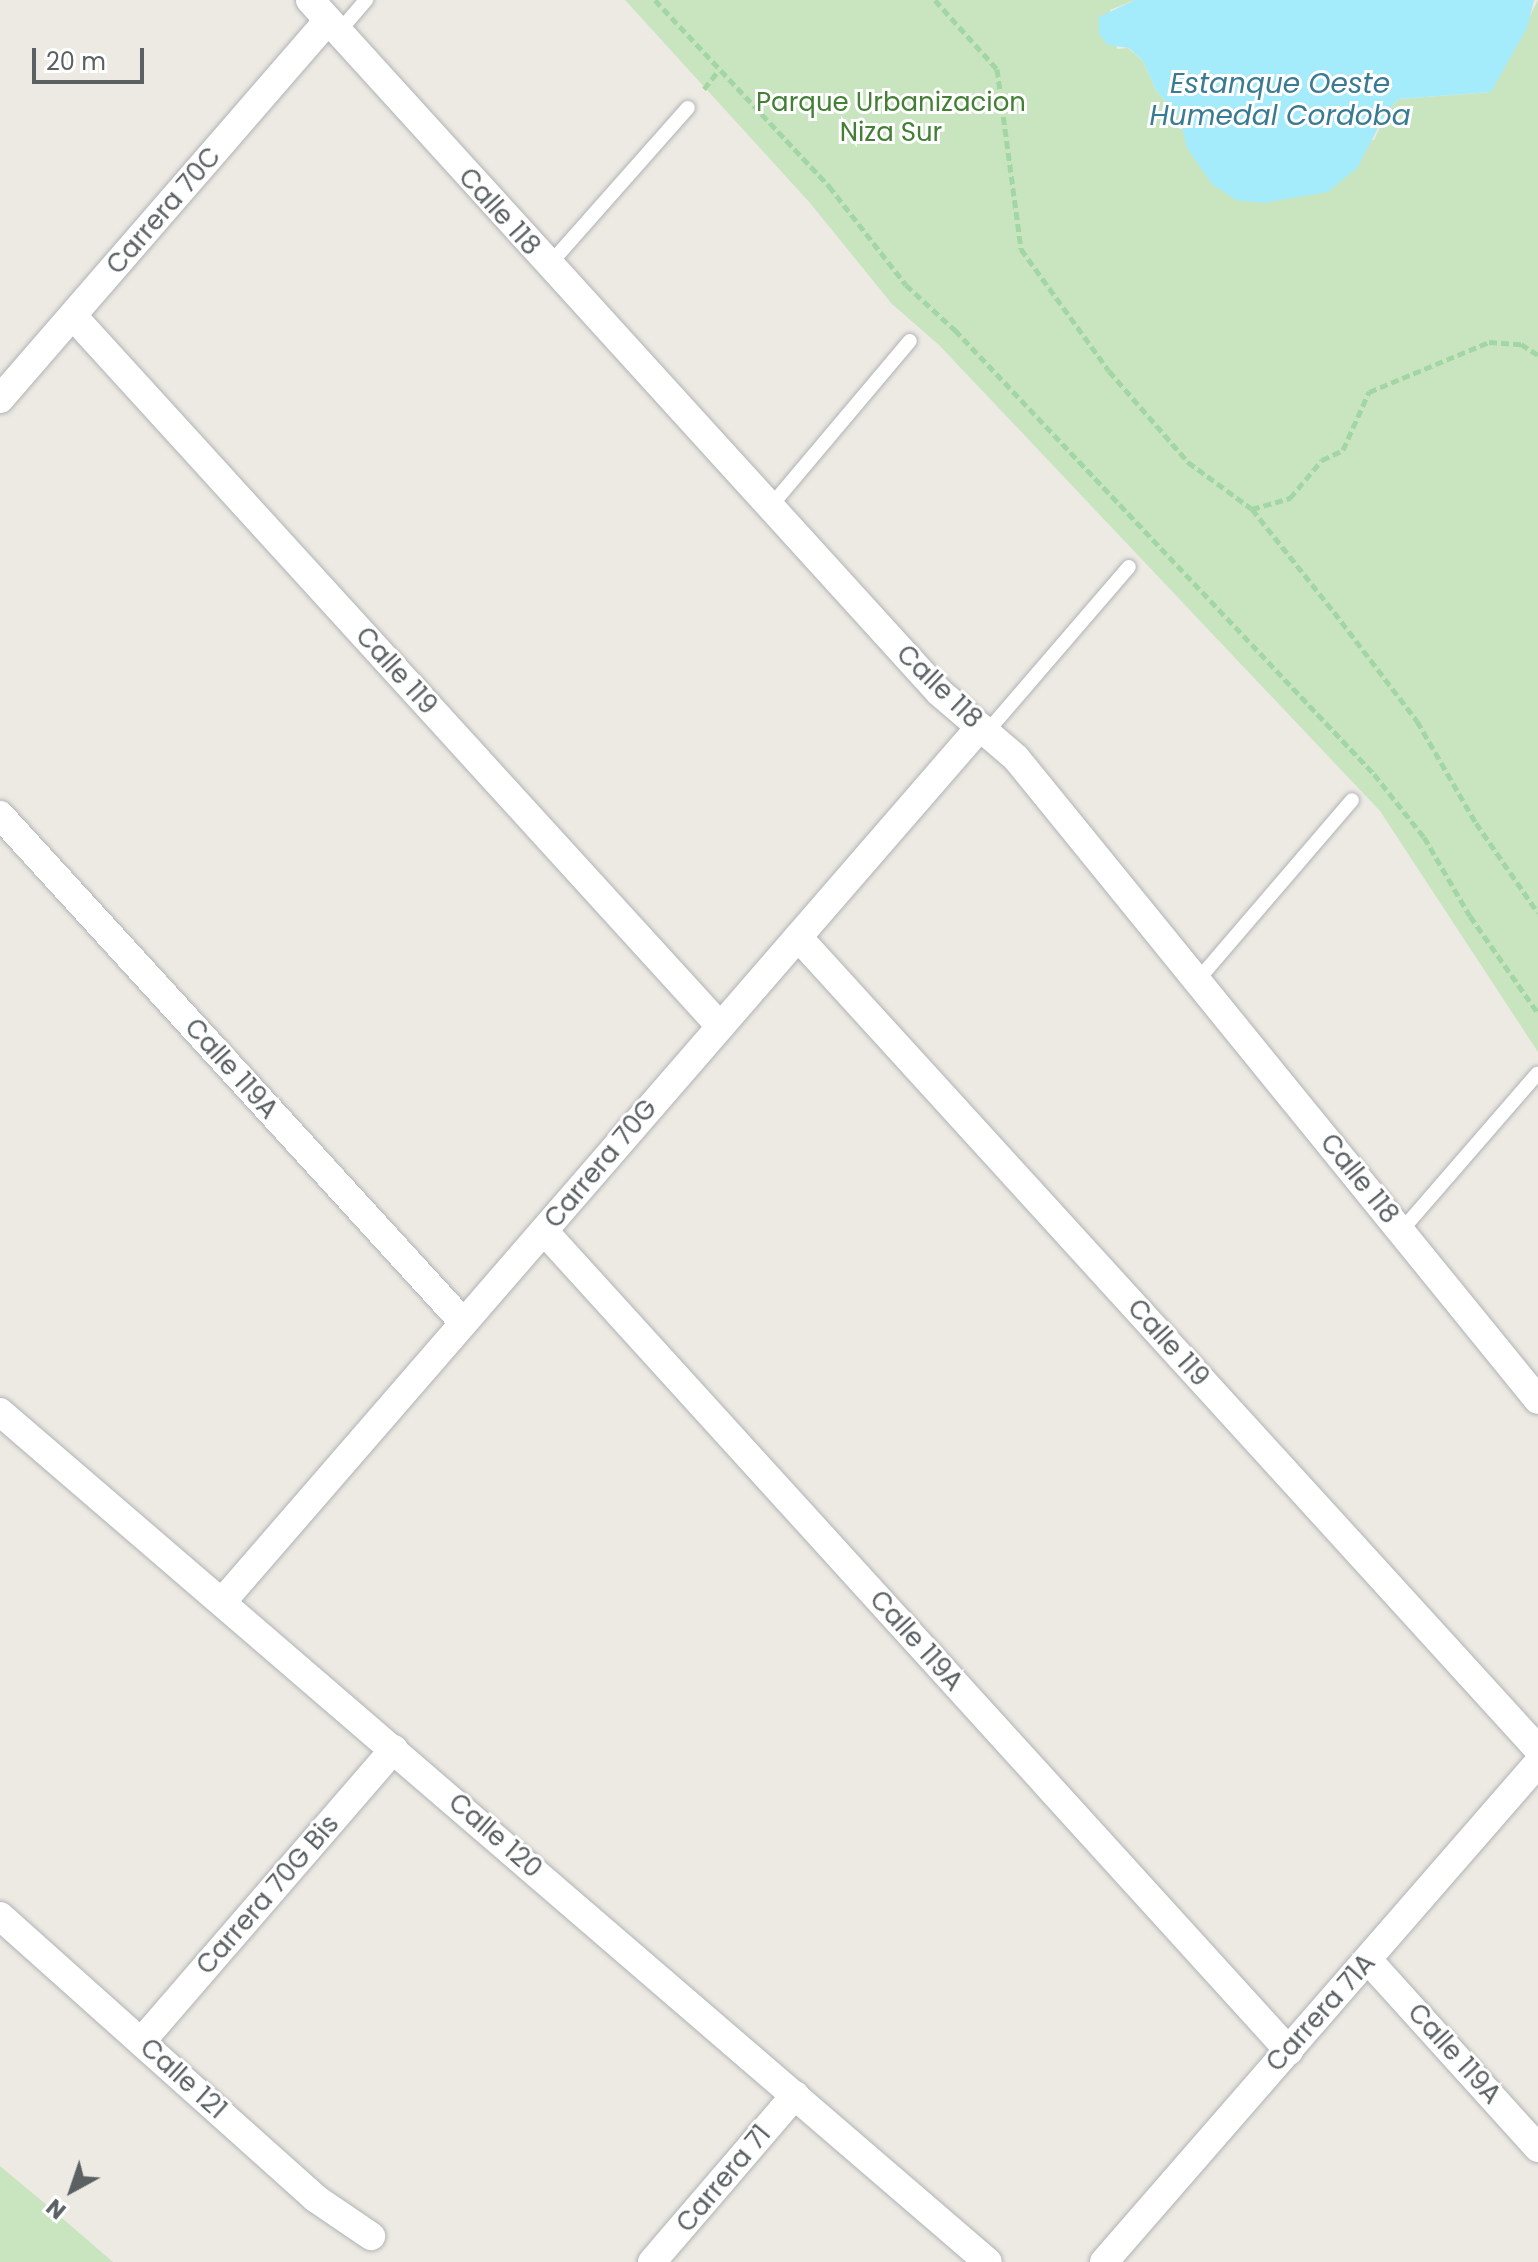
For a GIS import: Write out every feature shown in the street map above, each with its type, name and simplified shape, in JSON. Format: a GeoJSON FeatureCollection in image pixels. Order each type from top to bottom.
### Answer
{"type":"FeatureCollection","features":[{"type":"Feature","properties":{"kind":"street","name":"Calle 118"},"geometry":{"type":"LineString","coordinates":[[325,19],[939,692],[1016,758],[1538,1400]]}},
{"type":"Feature","properties":{"kind":"street","name":"Carrera 70C"},"geometry":{"type":"LineString","coordinates":[[0,399],[325,19]]}},
{"type":"Feature","properties":{"kind":"street","name":"Calle 119"},"geometry":{"type":"LineString","coordinates":[[73,316],[720,1026]]}},
{"type":"Feature","properties":{"kind":"street","name":"Carrera 70G"},"geometry":{"type":"LineString","coordinates":[[222,1602],[720,1026],[983,730]]}},
{"type":"Feature","properties":{"kind":"street","name":"Calle 119A"},"geometry":{"type":"LineString","coordinates":[[0,815],[463,1322]]}},
{"type":"Feature","properties":{"kind":"street","name":"Calle 119"},"geometry":{"type":"LineString","coordinates":[[798,937],[1538,1749]]}},
{"type":"Feature","properties":{"kind":"street","name":"Calle 119A"},"geometry":{"type":"LineString","coordinates":[[544,1231],[1289,2051]]}},
{"type":"Feature","properties":{"kind":"street","name":"Calle 120"},"geometry":{"type":"LineString","coordinates":[[0,1412],[988,2262]]}},
{"type":"Feature","properties":{"kind":"street","name":"Carrera 70G Bis"},"geometry":{"type":"LineString","coordinates":[[141,2042],[394,1749]]}},
{"type":"Feature","properties":{"kind":"street","name":"Carrera 71A"},"geometry":{"type":"LineString","coordinates":[[1104,2262],[1369,1961],[1538,1763]]}},
{"type":"Feature","properties":{"kind":"street","name":"Calle 121"},"geometry":{"type":"LineString","coordinates":[[0,1916],[315,2198],[371,2236]]}},
{"type":"Feature","properties":{"kind":"street","name":"Calle 119A"},"geometry":{"type":"LineString","coordinates":[[1369,1961],[1538,2148]]}},
{"type":"Feature","properties":{"kind":"street","name":"Carrera 71"},"geometry":{"type":"LineString","coordinates":[[652,2262],[795,2095]]}},
{"type":"Feature","properties":{"kind":"lane"},"geometry":{"type":"LineString","coordinates":[[325,19],[366,0]]}},
{"type":"Feature","properties":{"kind":"lane"},"geometry":{"type":"LineString","coordinates":[[548,266],[688,108]]}},
{"type":"Feature","properties":{"kind":"lane"},"geometry":{"type":"LineString","coordinates":[[770,507],[910,341]]}},
{"type":"Feature","properties":{"kind":"lane"},"geometry":{"type":"LineString","coordinates":[[983,730],[1129,567]]}},
{"type":"Feature","properties":{"kind":"lane"},"geometry":{"type":"LineString","coordinates":[[1197,981],[1352,800]]}},
{"type":"Feature","properties":{"kind":"lane"},"geometry":{"type":"LineString","coordinates":[[1401,1231],[1537,1074]]}},
{"type":"Feature","properties":{"kind":"path"},"geometry":{"type":"LineString","coordinates":[[655,0],[829,186],[906,285],[955,330],[1374,774],[1424,837],[1470,916],[1538,1013]]}},
{"type":"Feature","properties":{"kind":"path"},"geometry":{"type":"LineString","coordinates":[[935,0],[997,69],[1021,249],[1109,371],[1188,462],[1252,509],[1417,721],[1476,823],[1538,913]]}},
{"type":"Feature","properties":{"kind":"path"},"geometry":{"type":"LineString","coordinates":[[1252,509],[1290,498],[1322,460],[1343,450],[1369,392],[1489,342],[1521,344],[1538,355]]}},
{"type":"Feature","properties":{"kind":"green space","name":"Parque Urbanizacion Niza Sur"},"geometry":{"type":"Polygon","coordinates":[[[625,0],[1135,0],[1110,10],[1117,49],[1128,48],[1143,61],[1156,90],[1180,118],[1179,129],[1374,140],[1387,111],[1399,99],[1491,92],[1538,0],[1538,1052],[1380,811],[939,345],[892,304],[810,203],[625,0]]]}},
{"type":"Feature","properties":{"kind":"green space"},"geometry":{"type":"Polygon","coordinates":[[[0,2166],[48,2206],[113,2262],[0,2262],[0,2166]]]}},
{"type":"Feature","properties":{"kind":"water","name":"Estanque Oeste Humedal Cordoba"},"geometry":{"type":"Polygon","coordinates":[[[1135,0],[1534,0],[1527,28],[1491,92],[1399,99],[1387,111],[1357,168],[1328,192],[1263,203],[1236,200],[1212,184],[1187,148],[1180,118],[1156,90],[1143,61],[1129,48],[1108,45],[1099,34],[1099,17],[1135,0]]]}}]}
